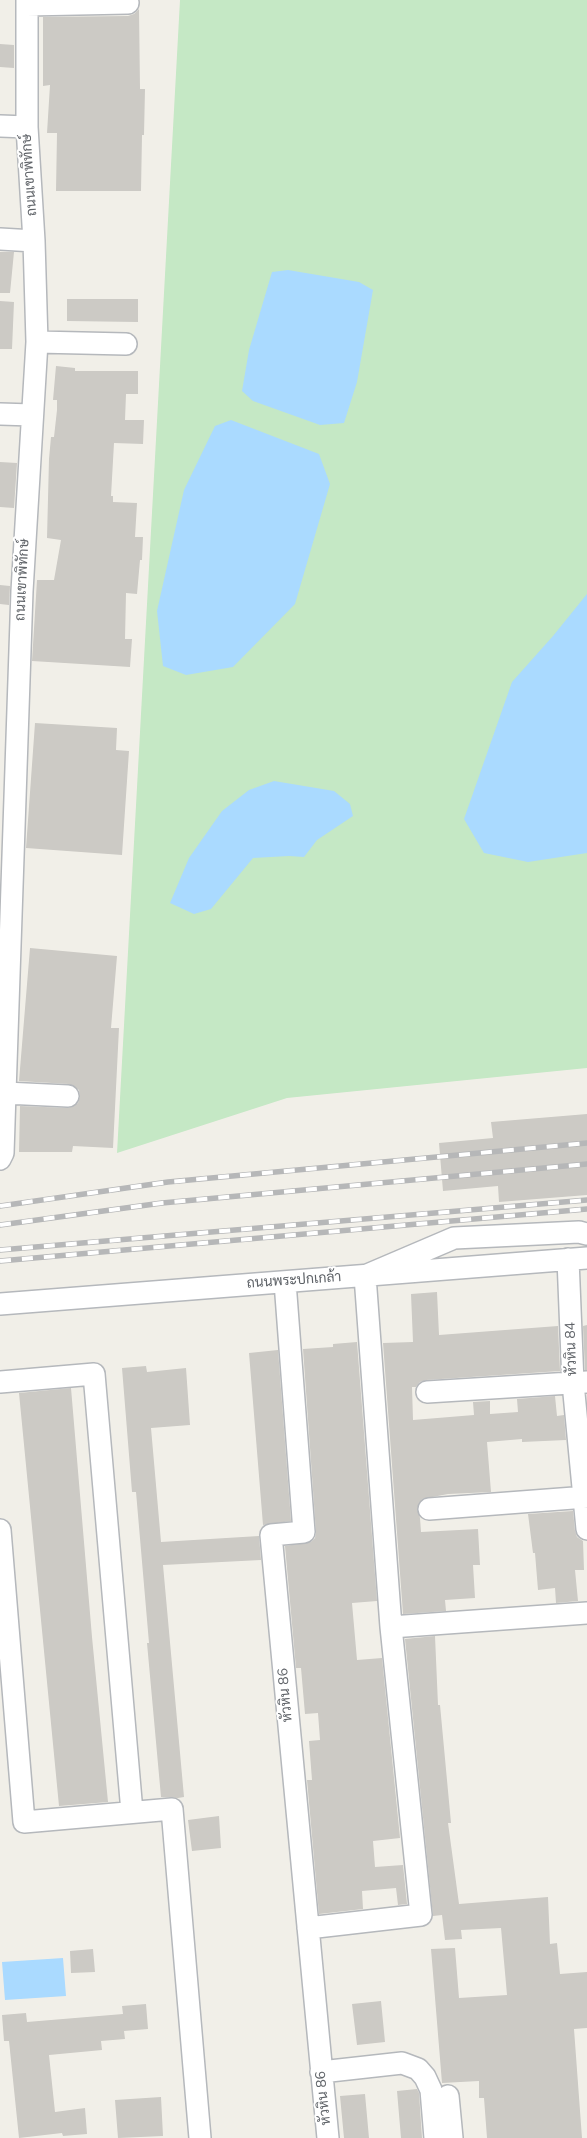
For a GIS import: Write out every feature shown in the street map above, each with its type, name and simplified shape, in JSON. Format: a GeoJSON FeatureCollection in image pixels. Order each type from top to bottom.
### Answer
{"type":"FeatureCollection","features":[{"type":"Feature","properties":{"kind":"street"},"geometry":{"type":"LineString","coordinates":[[27,2],[128,3]]}},
{"type":"Feature","properties":{"kind":"street","name":"ถนนเขาพิทักษ์"},"geometry":{"type":"LineString","coordinates":[[0,1159],[2,1153],[5,1093],[7,800],[37,342],[34,241],[27,127],[27,2]]}},
{"type":"Feature","properties":{"kind":"street"},"geometry":{"type":"LineString","coordinates":[[0,126],[27,127]]}},
{"type":"Feature","properties":{"kind":"street"},"geometry":{"type":"LineString","coordinates":[[0,239],[34,241]]}},
{"type":"Feature","properties":{"kind":"street"},"geometry":{"type":"LineString","coordinates":[[37,342],[126,344]]}},
{"type":"Feature","properties":{"kind":"street"},"geometry":{"type":"LineString","coordinates":[[0,414],[32,415]]}},
{"type":"Feature","properties":{"kind":"street"},"geometry":{"type":"LineString","coordinates":[[5,1093],[68,1096]]}},
{"type":"Feature","properties":{"kind":"street"},"geometry":{"type":"LineString","coordinates":[[308,1928],[421,1915],[391,1627],[365,1276],[454,1238],[579,1232],[587,1234]]}},
{"type":"Feature","properties":{"kind":"street","name":"ถนนพระปกเกล้า"},"geometry":{"type":"LineString","coordinates":[[0,1304],[578,1258]]}},
{"type":"Feature","properties":{"kind":"street","name":"หัวหิน 84"},"geometry":{"type":"LineString","coordinates":[[578,1258],[580,1382],[587,1529]]}},
{"type":"Feature","properties":{"kind":"street","name":"หัวหิน 86"},"geometry":{"type":"LineString","coordinates":[[285,1282],[304,1532],[271,1535],[328,2138]]}},
{"type":"Feature","properties":{"kind":"street"},"geometry":{"type":"LineString","coordinates":[[0,1382],[94,1374],[132,1812]]}},
{"type":"Feature","properties":{"kind":"street"},"geometry":{"type":"LineString","coordinates":[[427,1392],[580,1382]]}},
{"type":"Feature","properties":{"kind":"street"},"geometry":{"type":"LineString","coordinates":[[429,1509],[586,1497]]}},
{"type":"Feature","properties":{"kind":"street"},"geometry":{"type":"LineString","coordinates":[[0,1530],[24,1822],[172,1809],[200,2138]]}},
{"type":"Feature","properties":{"kind":"street"},"geometry":{"type":"LineString","coordinates":[[391,1627],[587,1613]]}},
{"type":"Feature","properties":{"kind":"street"},"geometry":{"type":"LineString","coordinates":[[321,2072],[402,2063],[418,2069],[425,2077],[431,2090],[435,2138]]}},
{"type":"Feature","properties":{"kind":"street"},"geometry":{"type":"LineString","coordinates":[[448,2096],[452,2138]]}},
{"type":"Feature","properties":{"kind":"green space"},"geometry":{"type":"Polygon","coordinates":[[[180,0],[587,0],[587,1068],[287,1098],[117,1153],[180,0]]]}},
{"type":"Feature","properties":{"kind":"water"},"geometry":{"type":"Polygon","coordinates":[[[288,270],[359,282],[373,290],[357,382],[344,423],[320,425],[253,401],[242,391],[249,350],[272,272],[288,270]]]}},
{"type":"Feature","properties":{"kind":"water"},"geometry":{"type":"Polygon","coordinates":[[[231,420],[319,454],[330,484],[295,604],[233,667],[186,675],[163,666],[157,611],[184,490],[215,426],[231,420]]]}},
{"type":"Feature","properties":{"kind":"water"},"geometry":{"type":"Polygon","coordinates":[[[587,594],[587,853],[528,862],[484,853],[464,819],[512,682],[587,594]]]}},
{"type":"Feature","properties":{"kind":"water"},"geometry":{"type":"Polygon","coordinates":[[[274,781],[334,791],[350,804],[353,816],[317,840],[304,857],[253,858],[211,909],[194,914],[170,903],[189,858],[222,811],[249,790],[274,781]]]}},
{"type":"Feature","properties":{"kind":"water"},"geometry":{"type":"Polygon","coordinates":[[[63,1958],[66,1996],[5,2000],[2,1962],[63,1958]]]}},
{"type":"Feature","properties":{"kind":"building"},"geometry":{"type":"Polygon","coordinates":[[[139,9],[140,89],[145,89],[141,191],[56,191],[57,133],[47,133],[50,85],[43,86],[43,17],[128,16],[134,14],[139,9]]]}},
{"type":"Feature","properties":{"kind":"building"},"geometry":{"type":"Polygon","coordinates":[[[0,44],[14,45],[14,68],[0,67],[0,44]]]}},
{"type":"Feature","properties":{"kind":"building"},"geometry":{"type":"Polygon","coordinates":[[[0,252],[14,252],[10,293],[0,293],[0,252]]]}},
{"type":"Feature","properties":{"kind":"building"},"geometry":{"type":"Polygon","coordinates":[[[67,299],[138,299],[138,322],[67,321],[67,299]]]}},
{"type":"Feature","properties":{"kind":"building"},"geometry":{"type":"Polygon","coordinates":[[[0,301],[14,302],[12,349],[0,349],[0,301]]]}},
{"type":"Feature","properties":{"kind":"building"},"geometry":{"type":"Polygon","coordinates":[[[56,366],[75,368],[75,371],[138,371],[138,394],[126,394],[125,420],[144,420],[143,444],[114,443],[111,496],[113,496],[113,502],[137,503],[135,537],[143,537],[137,594],[126,593],[125,639],[132,639],[130,667],[32,661],[37,580],[54,580],[61,540],[47,538],[49,459],[51,437],[54,437],[57,410],[57,400],[53,400],[56,366]]]}},
{"type":"Feature","properties":{"kind":"building"},"geometry":{"type":"Polygon","coordinates":[[[0,462],[17,463],[14,508],[0,507],[0,462]]]}},
{"type":"Feature","properties":{"kind":"building"},"geometry":{"type":"Polygon","coordinates":[[[0,585],[10,586],[9,605],[0,604],[0,585]]]}},
{"type":"Feature","properties":{"kind":"building"},"geometry":{"type":"Polygon","coordinates":[[[35,723],[117,728],[116,750],[129,751],[122,855],[26,848],[35,723]]]}},
{"type":"Feature","properties":{"kind":"building"},"geometry":{"type":"Polygon","coordinates":[[[30,948],[117,956],[111,1028],[119,1028],[113,1148],[73,1146],[72,1152],[19,1152],[20,1106],[68,1108],[78,1103],[80,1097],[79,1090],[69,1084],[19,1081],[30,948]]]}},
{"type":"Feature","properties":{"kind":"building"},"geometry":{"type":"Polygon","coordinates":[[[587,1114],[587,1195],[499,1202],[498,1186],[443,1191],[439,1143],[493,1138],[491,1122],[587,1114]]]}},
{"type":"Feature","properties":{"kind":"building"},"geometry":{"type":"Polygon","coordinates":[[[437,1292],[439,1335],[558,1326],[560,1371],[426,1380],[420,1382],[416,1387],[412,1387],[413,1420],[474,1415],[473,1402],[490,1401],[490,1414],[518,1412],[517,1399],[555,1396],[557,1416],[564,1415],[566,1440],[522,1442],[522,1439],[487,1442],[491,1492],[448,1494],[422,1499],[417,1509],[421,1532],[478,1529],[480,1565],[473,1565],[475,1598],[445,1600],[446,1611],[403,1614],[383,1343],[413,1342],[411,1294],[437,1292]]]}},
{"type":"Feature","properties":{"kind":"building"},"geometry":{"type":"Polygon","coordinates":[[[587,1325],[587,1370],[585,1370],[583,1326],[587,1325]]]}},
{"type":"Feature","properties":{"kind":"building"},"geometry":{"type":"Polygon","coordinates":[[[357,1342],[377,1601],[352,1603],[357,1660],[382,1658],[400,1838],[373,1841],[375,1867],[403,1865],[407,1904],[398,1905],[396,1888],[362,1891],[363,1909],[319,1914],[307,1780],[312,1780],[309,1741],[320,1740],[318,1713],[305,1714],[301,1668],[296,1668],[285,1546],[311,1542],[315,1538],[316,1532],[303,1349],[333,1347],[333,1344],[357,1342]]]}},
{"type":"Feature","properties":{"kind":"building"},"geometry":{"type":"Polygon","coordinates":[[[278,1350],[291,1521],[263,1525],[249,1353],[278,1350]]]}},
{"type":"Feature","properties":{"kind":"building"},"geometry":{"type":"Polygon","coordinates":[[[146,1366],[147,1372],[186,1368],[190,1425],[151,1428],[161,1542],[259,1536],[261,1560],[163,1565],[184,1797],[178,1798],[161,1797],[136,1492],[132,1492],[122,1368],[146,1366]]]}},
{"type":"Feature","properties":{"kind":"building"},"geometry":{"type":"Polygon","coordinates":[[[71,1388],[108,1802],[59,1806],[19,1393],[71,1388]]]}},
{"type":"Feature","properties":{"kind":"building"},"geometry":{"type":"Polygon","coordinates":[[[573,1511],[577,1537],[583,1541],[584,1570],[575,1570],[578,1601],[556,1603],[555,1588],[538,1590],[535,1553],[533,1553],[528,1514],[573,1511]]]}},
{"type":"Feature","properties":{"kind":"building"},"geometry":{"type":"Polygon","coordinates":[[[435,1636],[438,1705],[440,1705],[451,1823],[448,1823],[459,1904],[548,1897],[550,1944],[557,1943],[560,1974],[587,1972],[587,2028],[574,2029],[582,2138],[487,2138],[484,2098],[479,2098],[479,2081],[442,2083],[431,1949],[455,1948],[459,1998],[507,1995],[501,1928],[461,1930],[462,1939],[445,1940],[442,1915],[433,1916],[405,1639],[435,1636]]]}},
{"type":"Feature","properties":{"kind":"building"},"geometry":{"type":"Polygon","coordinates":[[[219,1816],[221,1848],[192,1851],[188,1820],[219,1816]]]}},
{"type":"Feature","properties":{"kind":"building"},"geometry":{"type":"Polygon","coordinates":[[[93,1949],[95,1972],[71,1973],[70,1951],[93,1949]]]}},
{"type":"Feature","properties":{"kind":"building"},"geometry":{"type":"Polygon","coordinates":[[[381,2001],[385,2042],[357,2045],[352,2004],[381,2001]]]}},
{"type":"Feature","properties":{"kind":"building"},"geometry":{"type":"Polygon","coordinates":[[[146,2004],[148,2029],[124,2031],[125,2039],[101,2041],[102,2050],[49,2055],[55,2112],[85,2108],[87,2134],[63,2136],[62,2133],[19,2138],[9,2041],[4,2041],[2,2015],[26,2013],[27,2022],[123,2014],[122,2006],[146,2004]]]}},
{"type":"Feature","properties":{"kind":"building"},"geometry":{"type":"Polygon","coordinates":[[[417,2089],[419,2093],[422,2138],[401,2138],[397,2091],[417,2089]]]}},
{"type":"Feature","properties":{"kind":"building"},"geometry":{"type":"Polygon","coordinates":[[[365,2094],[369,2138],[344,2138],[340,2096],[365,2094]]]}},
{"type":"Feature","properties":{"kind":"building"},"geometry":{"type":"Polygon","coordinates":[[[161,2097],[163,2136],[118,2138],[115,2100],[161,2097]]]}},
{"type":"Feature","properties":{"kind":"railway"},"geometry":{"type":"LineString","coordinates":[[0,1206],[168,1182],[587,1143]]}},
{"type":"Feature","properties":{"kind":"railway"},"geometry":{"type":"LineString","coordinates":[[0,1225],[162,1203],[587,1164]]}},
{"type":"Feature","properties":{"kind":"railway"},"geometry":{"type":"LineString","coordinates":[[0,1250],[587,1200]]}},
{"type":"Feature","properties":{"kind":"railway"},"geometry":{"type":"LineString","coordinates":[[0,1261],[587,1209]]}}]}
